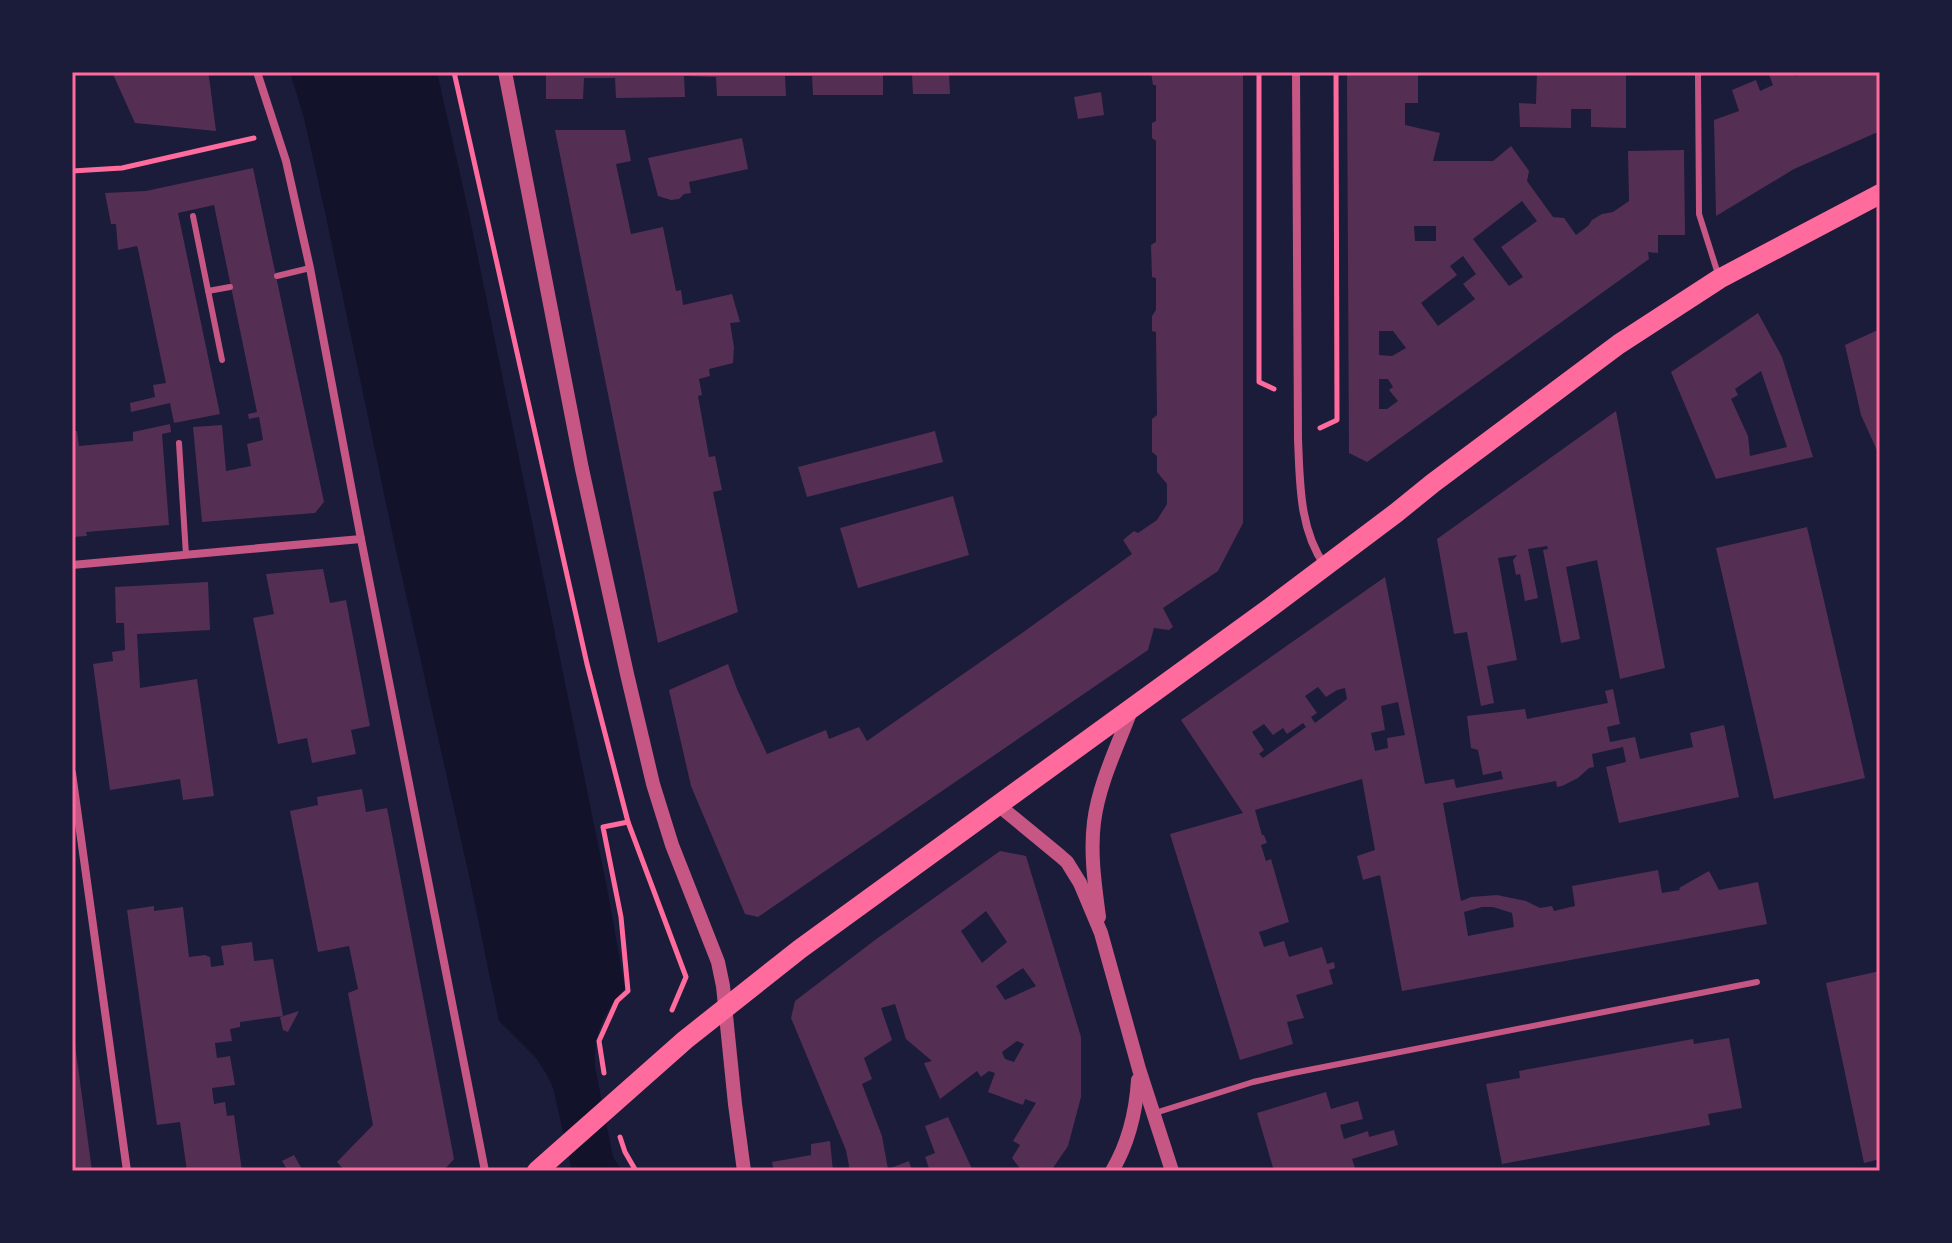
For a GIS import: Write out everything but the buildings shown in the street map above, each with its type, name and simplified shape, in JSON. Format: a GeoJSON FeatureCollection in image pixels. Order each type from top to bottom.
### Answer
{"type":"FeatureCollection","features":[{"type":"Feature","properties":{"kind":"main road"},"geometry":{"type":"LineString","coordinates":[[537,1171],[685,1040],[800,949],[1325,566],[1619,344],[1719,279],[1880,194]]}},
{"type":"Feature","properties":{"kind":"street"},"geometry":{"type":"LineString","coordinates":[[257,72],[286,161],[310,268],[485,1171]]}},
{"type":"Feature","properties":{"kind":"street"},"geometry":{"type":"LineString","coordinates":[[505,72],[582,469],[630,687],[662,817],[718,962],[744,1171]]}},
{"type":"Feature","properties":{"kind":"street"},"geometry":{"type":"LineString","coordinates":[[1296,72],[1298,439],[1303,512],[1309,538],[1325,566]]}},
{"type":"Feature","properties":{"kind":"street"},"geometry":{"type":"LineString","coordinates":[[72,565],[361,539]]}},
{"type":"Feature","properties":{"kind":"street"},"geometry":{"type":"LineString","coordinates":[[1101,933],[1093,868],[1095,817],[1110,764],[1133,707]]}},
{"type":"Feature","properties":{"kind":"street"},"geometry":{"type":"LineString","coordinates":[[72,773],[127,1171]]}},
{"type":"Feature","properties":{"kind":"street"},"geometry":{"type":"LineString","coordinates":[[997,804],[1067,862],[1080,883],[1101,933],[1139,1069],[1172,1171]]}},
{"type":"Feature","properties":{"kind":"street"},"geometry":{"type":"LineString","coordinates":[[1112,1171],[1133,1118],[1139,1069]]}},
{"type":"Feature","properties":{"kind":"lane"},"geometry":{"type":"LineString","coordinates":[[1698,72],[1699,214],[1719,279]]}},
{"type":"Feature","properties":{"kind":"lane"},"geometry":{"type":"LineString","coordinates":[[193,216],[222,360]]}},
{"type":"Feature","properties":{"kind":"lane"},"geometry":{"type":"LineString","coordinates":[[277,276],[310,268]]}},
{"type":"Feature","properties":{"kind":"lane"},"geometry":{"type":"LineString","coordinates":[[208,291],[230,287]]}},
{"type":"Feature","properties":{"kind":"lane"},"geometry":{"type":"LineString","coordinates":[[179,443],[186,555]]}},
{"type":"Feature","properties":{"kind":"lane"},"geometry":{"type":"LineString","coordinates":[[1153,1114],[1253,1082],[1293,1073],[1757,982]]}},
{"type":"Feature","properties":{"kind":"path"},"geometry":{"type":"LineString","coordinates":[[454,72],[587,664],[628,822],[686,977],[672,1009]]}},
{"type":"Feature","properties":{"kind":"path"},"geometry":{"type":"LineString","coordinates":[[1259,72],[1259,382],[1297,400]]}},
{"type":"Feature","properties":{"kind":"path"},"geometry":{"type":"LineString","coordinates":[[1298,439],[1337,420],[1336,72]]}},
{"type":"Feature","properties":{"kind":"path"},"geometry":{"type":"LineString","coordinates":[[72,171],[122,168],[278,133]]}},
{"type":"Feature","properties":{"kind":"path"},"geometry":{"type":"LineString","coordinates":[[605,1084],[599,1041],[617,1001],[628,991],[621,917],[603,827],[628,822]]}},
{"type":"Feature","properties":{"kind":"path"},"geometry":{"type":"LineString","coordinates":[[615,1124],[636,1171]]}},
{"type":"Feature","properties":{"kind":"shaded area"},"geometry":{"type":"Polygon","coordinates":[[[290,72],[437,72],[469,214],[625,988],[601,1024],[595,1055],[613,1157],[622,1171],[572,1171],[553,1088],[547,1075],[536,1058],[499,1021],[325,212],[304,118],[290,72]]]}}]}
